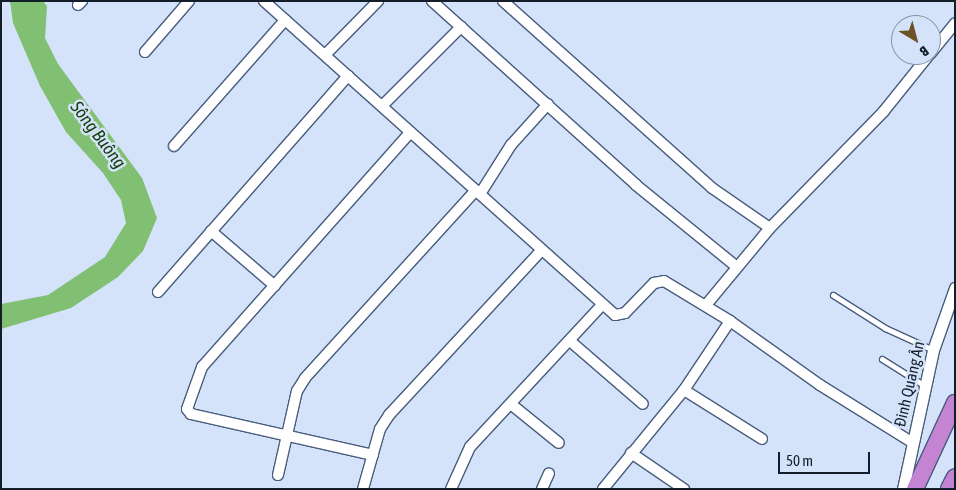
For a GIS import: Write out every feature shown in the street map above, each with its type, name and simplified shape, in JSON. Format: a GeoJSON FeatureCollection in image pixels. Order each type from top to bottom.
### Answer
{"type":"FeatureCollection","features":[{"type":"Feature","properties":{"kind":"highway"},"geometry":{"type":"LineString","coordinates":[[914,489],[955,403]]}},
{"type":"Feature","properties":{"kind":"highway"},"geometry":{"type":"LineString","coordinates":[[949,489],[955,477]]}},
{"type":"Feature","properties":{"kind":"street"},"geometry":{"type":"LineString","coordinates":[[145,52],[190,1]]}},
{"type":"Feature","properties":{"kind":"street"},"geometry":{"type":"LineString","coordinates":[[264,1],[617,317],[621,316],[654,283],[661,280],[706,305],[820,385],[913,443]]}},
{"type":"Feature","properties":{"kind":"street"},"geometry":{"type":"LineString","coordinates":[[325,55],[378,1]]}},
{"type":"Feature","properties":{"kind":"street"},"geometry":{"type":"LineString","coordinates":[[432,1],[636,185],[737,267]]}},
{"type":"Feature","properties":{"kind":"street"},"geometry":{"type":"LineString","coordinates":[[503,1],[712,188],[770,228]]}},
{"type":"Feature","properties":{"kind":"street"},"geometry":{"type":"LineString","coordinates":[[174,146],[285,20]]}},
{"type":"Feature","properties":{"kind":"street"},"geometry":{"type":"LineString","coordinates":[[941,40],[955,23]]}},
{"type":"Feature","properties":{"kind":"street"},"geometry":{"type":"LineString","coordinates":[[382,106],[461,27]]}},
{"type":"Feature","properties":{"kind":"street"},"geometry":{"type":"LineString","coordinates":[[706,305],[770,228],[884,110],[921,65]]}},
{"type":"Feature","properties":{"kind":"street"},"geometry":{"type":"LineString","coordinates":[[158,292],[348,76]]}},
{"type":"Feature","properties":{"kind":"street"},"geometry":{"type":"LineString","coordinates":[[278,475],[297,391],[305,378],[478,192],[511,145],[548,104]]}},
{"type":"Feature","properties":{"kind":"street"},"geometry":{"type":"LineString","coordinates":[[373,455],[187,413],[202,367],[411,132]]}},
{"type":"Feature","properties":{"kind":"street"},"geometry":{"type":"LineString","coordinates":[[212,231],[275,286]]}},
{"type":"Feature","properties":{"kind":"street"},"geometry":{"type":"LineString","coordinates":[[363,489],[380,429],[398,404],[540,250]]}},
{"type":"Feature","properties":{"kind":"street","name":"Đinh Quang Ân"},"geometry":{"type":"LineString","coordinates":[[903,489],[933,350],[955,288]]}},
{"type":"Feature","properties":{"kind":"street"},"geometry":{"type":"LineString","coordinates":[[451,489],[470,447],[512,405],[602,305]]}},
{"type":"Feature","properties":{"kind":"street"},"geometry":{"type":"LineString","coordinates":[[603,489],[684,390],[730,321]]}},
{"type":"Feature","properties":{"kind":"street"},"geometry":{"type":"LineString","coordinates":[[570,341],[643,404]]}},
{"type":"Feature","properties":{"kind":"street"},"geometry":{"type":"LineString","coordinates":[[684,390],[762,439]]}},
{"type":"Feature","properties":{"kind":"street"},"geometry":{"type":"LineString","coordinates":[[512,405],[559,443]]}},
{"type":"Feature","properties":{"kind":"street"},"geometry":{"type":"LineString","coordinates":[[632,453],[684,489]]}},
{"type":"Feature","properties":{"kind":"street"},"geometry":{"type":"LineString","coordinates":[[542,489],[549,473]]}},
{"type":"Feature","properties":{"kind":"lane"},"geometry":{"type":"LineString","coordinates":[[833,295],[885,328],[933,350]]}},
{"type":"Feature","properties":{"kind":"lane"},"geometry":{"type":"LineString","coordinates":[[882,359],[925,386]]}},
{"type":"Feature","properties":{"kind":"water","name":"Sông Buông"},"geometry":{"type":"Polygon","coordinates":[[[10,1],[43,1],[47,6],[45,38],[58,64],[142,178],[157,218],[143,251],[118,277],[71,308],[1,329],[1,304],[48,295],[105,257],[126,223],[121,200],[103,173],[66,132],[40,86],[13,23],[10,1]]]}}]}
